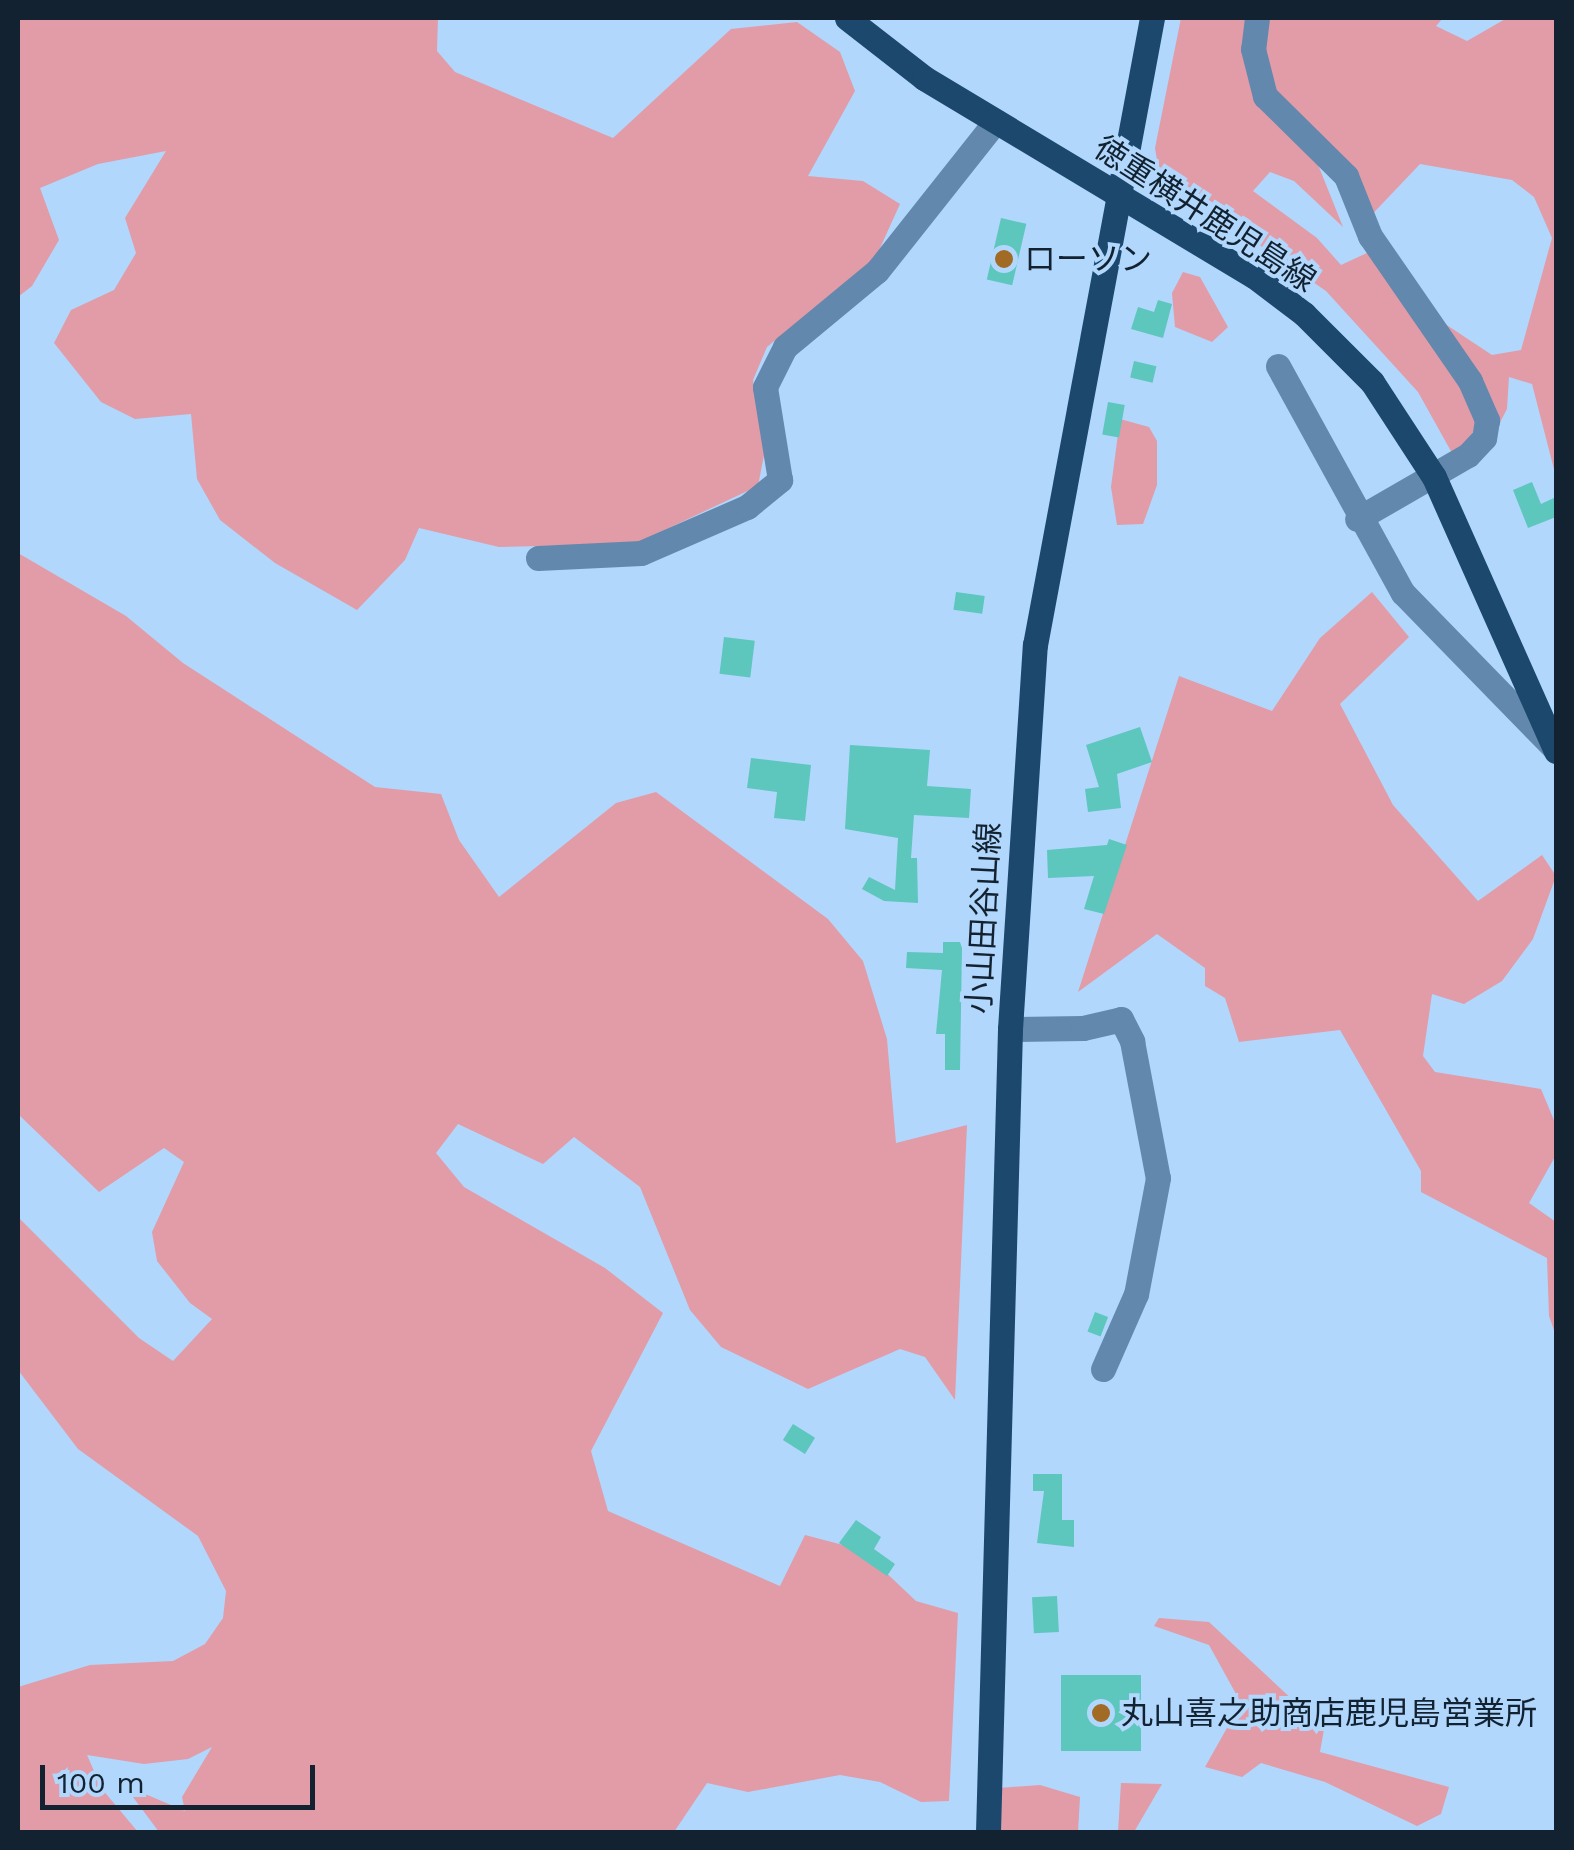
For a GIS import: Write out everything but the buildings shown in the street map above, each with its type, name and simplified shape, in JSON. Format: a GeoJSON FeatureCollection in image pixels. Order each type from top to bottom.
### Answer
{"type":"FeatureCollection","features":[{"type":"Feature","properties":{"kind":"main road","name":"徳重横井鹿児島線"},"geometry":{"type":"LineString","coordinates":[[847,18],[924,78],[1116,193],[1304,314],[1372,382],[1434,477],[1555,749]]}},
{"type":"Feature","properties":{"kind":"main road","name":"小山田谷山線"},"geometry":{"type":"LineString","coordinates":[[988,1832],[1010,1029],[1036,645],[1116,193],[1152,18]]}},
{"type":"Feature","properties":{"kind":"street"},"geometry":{"type":"LineString","coordinates":[[1258,18],[1253,49],[1265,96],[1346,176],[1370,236],[1484,404],[1484,438],[1434,477],[1357,519]]}},
{"type":"Feature","properties":{"kind":"street"},"geometry":{"type":"LineString","coordinates":[[538,558],[641,552],[747,507],[780,480],[765,387],[785,348],[877,271],[996,121]]}},
{"type":"Feature","properties":{"kind":"street"},"geometry":{"type":"LineString","coordinates":[[1278,366],[1357,519],[1403,593],[1555,749]]}},
{"type":"Feature","properties":{"kind":"street"},"geometry":{"type":"LineString","coordinates":[[1010,1029],[1083,1028],[1121,1019],[1132,1041],[1158,1150],[1158,1178],[1136,1294],[1103,1369]]}},
{"type":"Feature","properties":{"kind":"shaded area"},"geometry":{"type":"Polygon","coordinates":[[[18,18],[438,18],[437,51],[455,72],[613,138],[731,29],[797,22],[840,52],[855,91],[808,176],[863,181],[900,204],[876,257],[767,347],[753,380],[764,455],[758,486],[635,544],[499,547],[419,528],[405,560],[357,610],[275,563],[220,520],[197,479],[191,414],[135,419],[101,402],[54,343],[71,310],[114,290],[136,253],[125,218],[166,151],[98,164],[40,188],[59,240],[32,286],[18,297],[18,18]]]}},
{"type":"Feature","properties":{"kind":"shaded area"},"geometry":{"type":"Polygon","coordinates":[[[1181,18],[1443,18],[1436,26],[1467,41],[1507,18],[1556,18],[1556,477],[1532,384],[1509,377],[1507,409],[1497,428],[1421,308],[1492,355],[1521,350],[1552,238],[1534,197],[1512,180],[1420,164],[1362,225],[1350,195],[1317,162],[1343,227],[1294,181],[1270,172],[1253,191],[1317,238],[1341,265],[1369,252],[1469,394],[1477,422],[1470,439],[1452,453],[1418,392],[1326,291],[1169,183],[1158,166],[1155,148],[1181,18]]]}},
{"type":"Feature","properties":{"kind":"shaded area"},"geometry":{"type":"Polygon","coordinates":[[[1183,272],[1200,277],[1228,327],[1212,342],[1175,327],[1172,293],[1183,272]]]}},
{"type":"Feature","properties":{"kind":"shaded area"},"geometry":{"type":"Polygon","coordinates":[[[1120,419],[1149,427],[1157,441],[1157,485],[1143,524],[1117,525],[1111,487],[1120,419]]]}},
{"type":"Feature","properties":{"kind":"shaded area"},"geometry":{"type":"Polygon","coordinates":[[[18,553],[126,616],[183,663],[375,787],[441,794],[459,840],[499,897],[616,803],[656,792],[828,919],[863,961],[887,1039],[896,1143],[967,1125],[955,1400],[925,1357],[900,1349],[808,1389],[721,1347],[690,1310],[640,1187],[574,1137],[543,1164],[458,1124],[436,1153],[464,1187],[605,1268],[663,1313],[591,1451],[608,1511],[780,1586],[805,1535],[862,1550],[916,1601],[958,1613],[949,1801],[921,1802],[880,1782],[840,1775],[748,1792],[707,1783],[674,1832],[159,1832],[124,1785],[185,1811],[182,1797],[212,1747],[188,1759],[144,1764],[87,1755],[102,1789],[138,1832],[18,1832],[18,1687],[90,1665],[173,1661],[205,1644],[223,1618],[226,1591],[198,1536],[78,1449],[18,1370],[18,1217],[139,1338],[173,1361],[212,1319],[190,1303],[157,1261],[152,1232],[184,1162],[164,1148],[99,1192],[18,1114],[18,553]]]}},
{"type":"Feature","properties":{"kind":"shaded area"},"geometry":{"type":"Polygon","coordinates":[[[1372,592],[1409,637],[1340,704],[1393,805],[1478,901],[1542,855],[1556,876],[1533,939],[1502,981],[1464,1004],[1432,994],[1423,1056],[1435,1072],[1541,1089],[1556,1125],[1556,1155],[1529,1203],[1556,1222],[1556,1336],[1549,1316],[1547,1258],[1421,1192],[1421,1171],[1340,1030],[1239,1042],[1225,998],[1205,986],[1205,968],[1157,934],[1078,992],[1179,676],[1272,711],[1320,638],[1372,592]]]}},
{"type":"Feature","properties":{"kind":"shaded area"},"geometry":{"type":"Polygon","coordinates":[[[1159,1618],[1209,1622],[1324,1729],[1320,1752],[1449,1787],[1441,1814],[1417,1826],[1325,1782],[1261,1763],[1242,1777],[1205,1767],[1241,1703],[1209,1645],[1154,1626],[1159,1618]]]}},
{"type":"Feature","properties":{"kind":"shaded area"},"geometry":{"type":"Polygon","coordinates":[[[1121,1783],[1162,1784],[1134,1832],[1118,1832],[1121,1783]]]}},
{"type":"Feature","properties":{"kind":"shaded area"},"geometry":{"type":"Polygon","coordinates":[[[1040,1785],[1080,1797],[1078,1832],[993,1832],[998,1788],[1040,1785]]]}},
{"type":"Feature","properties":{"kind":"place","name":"ローソン"},"geometry":{"type":"Point","coordinates":[1004,259]}},
{"type":"Feature","properties":{"kind":"place","name":"丸山喜之助商店鹿児島営業所"},"geometry":{"type":"Point","coordinates":[1101,1713]}}]}
